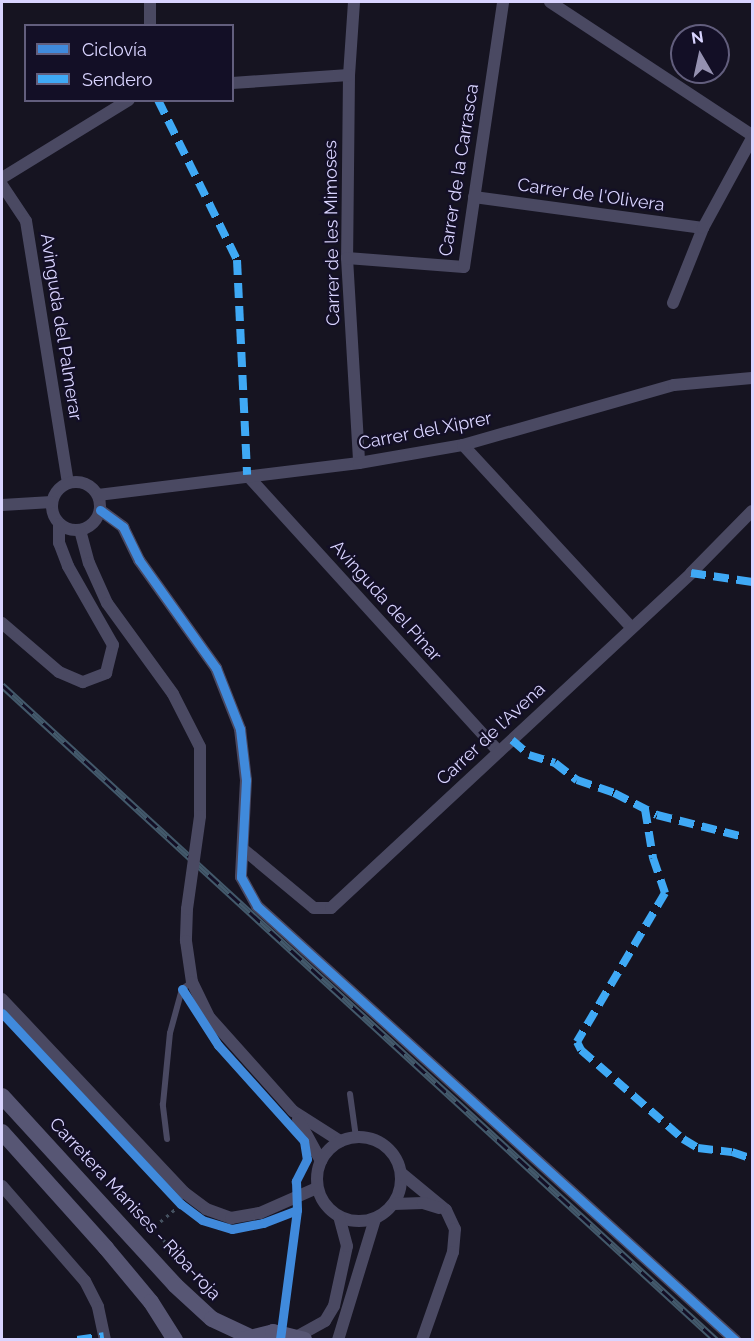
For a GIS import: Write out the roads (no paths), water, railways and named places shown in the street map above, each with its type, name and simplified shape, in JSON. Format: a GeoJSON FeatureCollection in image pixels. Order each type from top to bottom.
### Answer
{"type":"FeatureCollection","features":[{"type":"Feature","properties":{"kind":"main road","name":"Carretera Manises - Riba-roja"},"geometry":{"type":"LineString","coordinates":[[2,1096],[175,1285],[212,1319],[245,1338]]}},
{"type":"Feature","properties":{"kind":"main road"},"geometry":{"type":"LineString","coordinates":[[2,1132],[151,1302],[175,1340]]}},
{"type":"Feature","properties":{"kind":"main road"},"geometry":{"type":"LineString","coordinates":[[245,1338],[273,1332],[301,1338]]}},
{"type":"Feature","properties":{"kind":"street"},"geometry":{"type":"LineString","coordinates":[[150,2],[150,24]]}},
{"type":"Feature","properties":{"kind":"street","name":"Carrer de les Mimoses"},"geometry":{"type":"LineString","coordinates":[[354,2],[349,75],[347,258],[359,463]]}},
{"type":"Feature","properties":{"kind":"street","name":"Carrer de la Carrasca"},"geometry":{"type":"LineString","coordinates":[[347,258],[464,267],[503,2]]}},
{"type":"Feature","properties":{"kind":"street"},"geometry":{"type":"LineString","coordinates":[[550,2],[753,137],[703,228],[673,303]]}},
{"type":"Feature","properties":{"kind":"street"},"geometry":{"type":"LineString","coordinates":[[234,83],[349,75]]}},
{"type":"Feature","properties":{"kind":"street"},"geometry":{"type":"LineString","coordinates":[[2,178],[126,102]]}},
{"type":"Feature","properties":{"kind":"street","name":"Avinguda del Palmerar"},"geometry":{"type":"LineString","coordinates":[[2,184],[26,221],[68,483]]}},
{"type":"Feature","properties":{"kind":"street","name":"Carrer de l'Olivera"},"geometry":{"type":"LineString","coordinates":[[474,197],[703,228]]}},
{"type":"Feature","properties":{"kind":"street","name":"Carrer del Xiprer"},"geometry":{"type":"LineString","coordinates":[[98,495],[359,463],[463,445],[674,385],[753,378]]}},
{"type":"Feature","properties":{"kind":"street"},"geometry":{"type":"LineString","coordinates":[[463,445],[631,627]]}},
{"type":"Feature","properties":{"kind":"street","name":"Avinguda del Pinar"},"geometry":{"type":"LineString","coordinates":[[247,475],[499,752]]}},
{"type":"Feature","properties":{"kind":"street"},"geometry":{"type":"LineString","coordinates":[[2,622],[58,672],[83,682],[106,673],[113,645],[68,566],[59,543],[59,524],[52,502],[57,490],[68,483],[89,485],[98,495],[100,510],[93,523],[80,530],[59,524]]}},
{"type":"Feature","properties":{"kind":"street"},"geometry":{"type":"LineString","coordinates":[[2,505],[52,502]]}},
{"type":"Feature","properties":{"kind":"street"},"geometry":{"type":"LineString","coordinates":[[100,510],[123,527],[139,560],[216,669],[240,729],[246,780],[241,877],[257,906],[735,1340]]}},
{"type":"Feature","properties":{"kind":"street","name":"Carrer de l'Avena"},"geometry":{"type":"LineString","coordinates":[[243,849],[314,908],[331,908],[753,511]]}},
{"type":"Feature","properties":{"kind":"street"},"geometry":{"type":"LineString","coordinates":[[80,530],[89,563],[107,603],[173,694],[200,747],[200,816],[187,909],[192,982],[209,1017],[293,1111],[321,1161]]}},
{"type":"Feature","properties":{"kind":"street"},"geometry":{"type":"LineString","coordinates":[[2,999],[185,1192],[206,1209],[231,1218],[260,1214],[317,1188]]}},
{"type":"Feature","properties":{"kind":"street"},"geometry":{"type":"LineString","coordinates":[[293,1111],[340,1141]]}},
{"type":"Feature","properties":{"kind":"street"},"geometry":{"type":"LineString","coordinates":[[301,1338],[325,1321],[334,1306],[348,1246],[339,1217],[322,1200],[317,1188],[321,1161],[340,1141],[356,1137],[381,1143],[391,1151],[401,1173],[446,1210],[455,1229],[453,1252],[422,1340]]}},
{"type":"Feature","properties":{"kind":"street"},"geometry":{"type":"LineString","coordinates":[[394,1204],[401,1173]]}},
{"type":"Feature","properties":{"kind":"street"},"geometry":{"type":"LineString","coordinates":[[2,1186],[85,1281],[98,1307],[105,1340]]}},
{"type":"Feature","properties":{"kind":"street"},"geometry":{"type":"LineString","coordinates":[[339,1217],[357,1221],[375,1219],[394,1204],[423,1203],[446,1210]]}},
{"type":"Feature","properties":{"kind":"street"},"geometry":{"type":"LineString","coordinates":[[338,1340],[375,1219]]}},
{"type":"Feature","properties":{"kind":"lane"},"geometry":{"type":"LineString","coordinates":[[167,1139],[164,1104],[170,1033],[182,989],[192,982]]}},
{"type":"Feature","properties":{"kind":"lane"},"geometry":{"type":"LineString","coordinates":[[350,1094],[356,1137]]}},
{"type":"Feature","properties":{"kind":"railway"},"geometry":{"type":"LineString","coordinates":[[2,685],[716,1340]]}}]}
